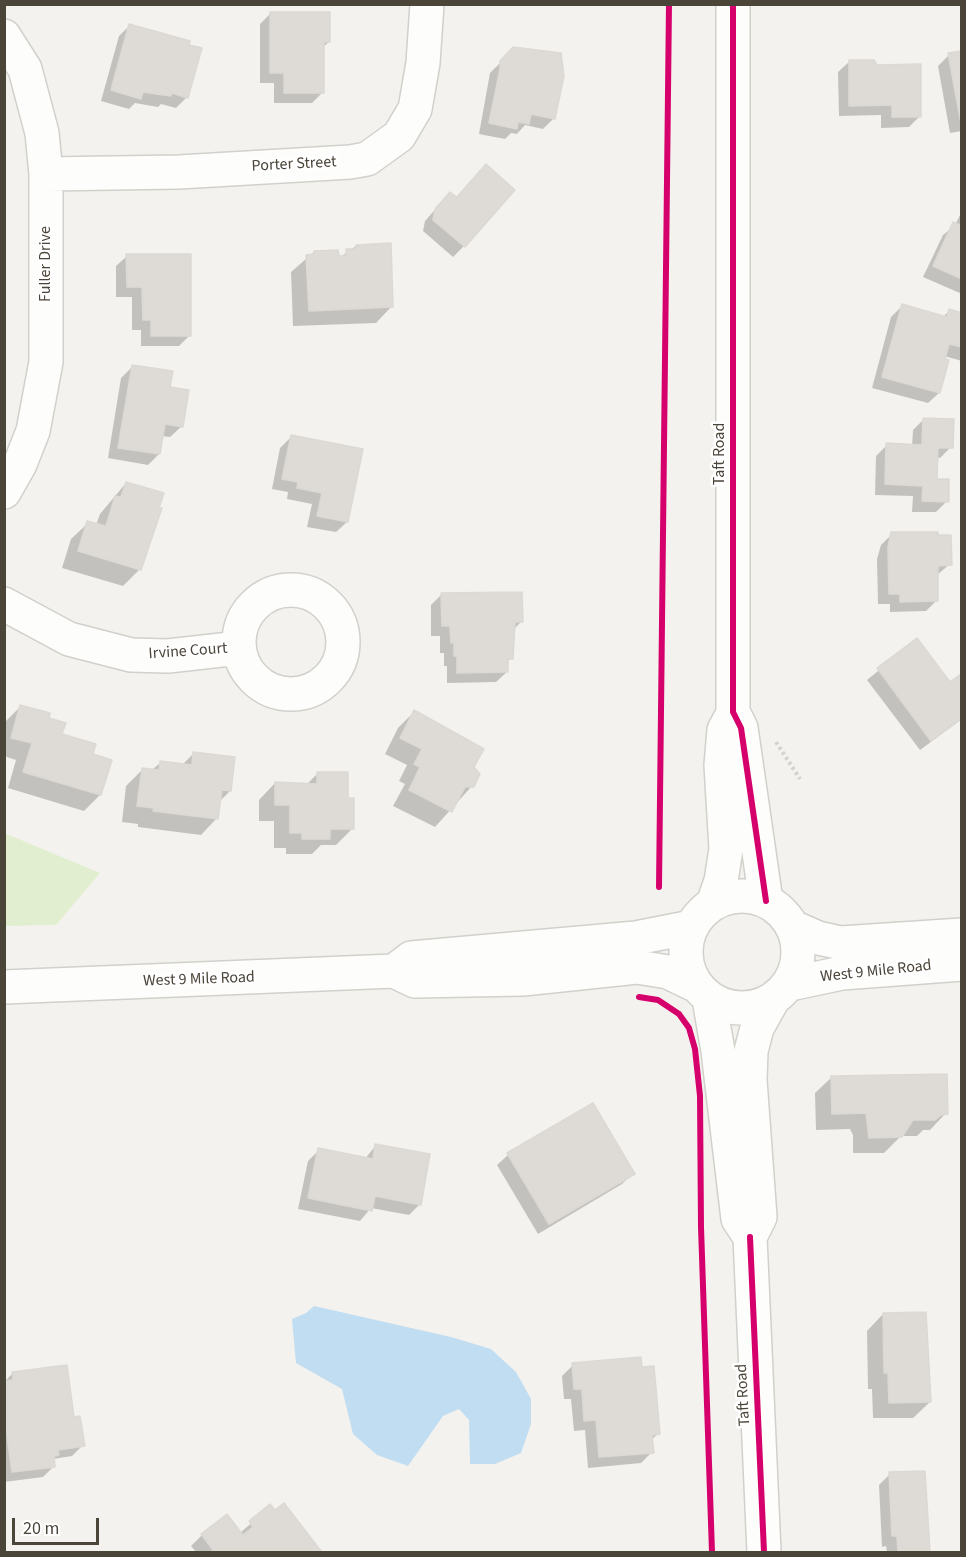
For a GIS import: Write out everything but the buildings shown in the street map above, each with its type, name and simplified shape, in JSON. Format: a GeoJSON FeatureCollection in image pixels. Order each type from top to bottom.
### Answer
{"type":"FeatureCollection","features":[{"type":"Feature","properties":{"kind":"street","name":"Porter Street"},"geometry":{"type":"LineString","coordinates":[[46,174],[179,172],[350,162],[366,159],[399,136],[415,109],[423,63],[427,4]]}},
{"type":"Feature","properties":{"kind":"street","name":"Taft Road"},"geometry":{"type":"LineString","coordinates":[[733,4],[733,712],[741,728],[766,901]]}},
{"type":"Feature","properties":{"kind":"street","name":"Fuller Drive"},"geometry":{"type":"LineString","coordinates":[[4,36],[25,69],[35,100],[42,133],[46,174],[46,362],[33,431],[20,464],[4,492]]}},
{"type":"Feature","properties":{"kind":"street","name":"Irvine Court"},"geometry":{"type":"LineString","coordinates":[[4,604],[69,639],[130,655],[168,656],[239,648]]}},
{"type":"Feature","properties":{"kind":"street","name":"Taft Road"},"geometry":{"type":"LineString","coordinates":[[702,916],[721,881],[726,849],[721,793],[724,730],[733,712]]}},
{"type":"Feature","properties":{"kind":"street"},"geometry":{"type":"LineString","coordinates":[[730,897],[766,901],[779,909],[793,927],[797,945],[796,966],[781,993],[737,1007],[701,991],[687,964],[687,947],[702,916],[730,897]]}},
{"type":"Feature","properties":{"kind":"street","name":"West 9 Mile Road"},"geometry":{"type":"LineString","coordinates":[[394,971],[411,958],[636,938],[702,916]]}},
{"type":"Feature","properties":{"kind":"street","name":"West 9 Mile Road"},"geometry":{"type":"LineString","coordinates":[[793,927],[818,938],[841,943],[962,935]]}},
{"type":"Feature","properties":{"kind":"street","name":"West 9 Mile Road"},"geometry":{"type":"LineString","coordinates":[[781,993],[842,973],[962,964]]}},
{"type":"Feature","properties":{"kind":"street","name":"West 9 Mile Road"},"geometry":{"type":"LineString","coordinates":[[4,987],[394,971],[415,981],[523,979],[637,967],[668,972],[701,991]]}},
{"type":"Feature","properties":{"kind":"street","name":"Taft Road"},"geometry":{"type":"LineString","coordinates":[[701,991],[718,1051],[738,1219],[750,1237]]}},
{"type":"Feature","properties":{"kind":"street","name":"Taft Road"},"geometry":{"type":"LineString","coordinates":[[764,1552],[750,1237],[760,1217],[750,1080],[751,1052],[757,1028],[781,993]]}},
{"type":"Feature","properties":{"kind":"green space"},"geometry":{"type":"Polygon","coordinates":[[[4,833],[100,873],[56,925],[5,926],[4,833]]]}},
{"type":"Feature","properties":{"kind":"water"},"geometry":{"type":"Polygon","coordinates":[[[314,1306],[451,1337],[491,1349],[516,1372],[531,1399],[531,1424],[521,1453],[495,1464],[470,1464],[469,1420],[459,1409],[443,1416],[408,1466],[377,1455],[353,1434],[342,1389],[296,1363],[292,1319],[306,1313],[314,1306]]]}},
{"type":"Feature","properties":{"kind":"cycle path"},"geometry":{"type":"LineString","coordinates":[[659,887],[669,4]]}},
{"type":"Feature","properties":{"kind":"cycle path"},"geometry":{"type":"LineString","coordinates":[[733,4],[733,712],[741,728],[766,901]]}},
{"type":"Feature","properties":{"kind":"cycle path"},"geometry":{"type":"LineString","coordinates":[[639,997],[658,1000],[679,1014],[689,1028],[695,1049],[700,1096],[701,1227],[712,1552]]}},
{"type":"Feature","properties":{"kind":"cycle path"},"geometry":{"type":"LineString","coordinates":[[750,1237],[764,1552]]}}]}
